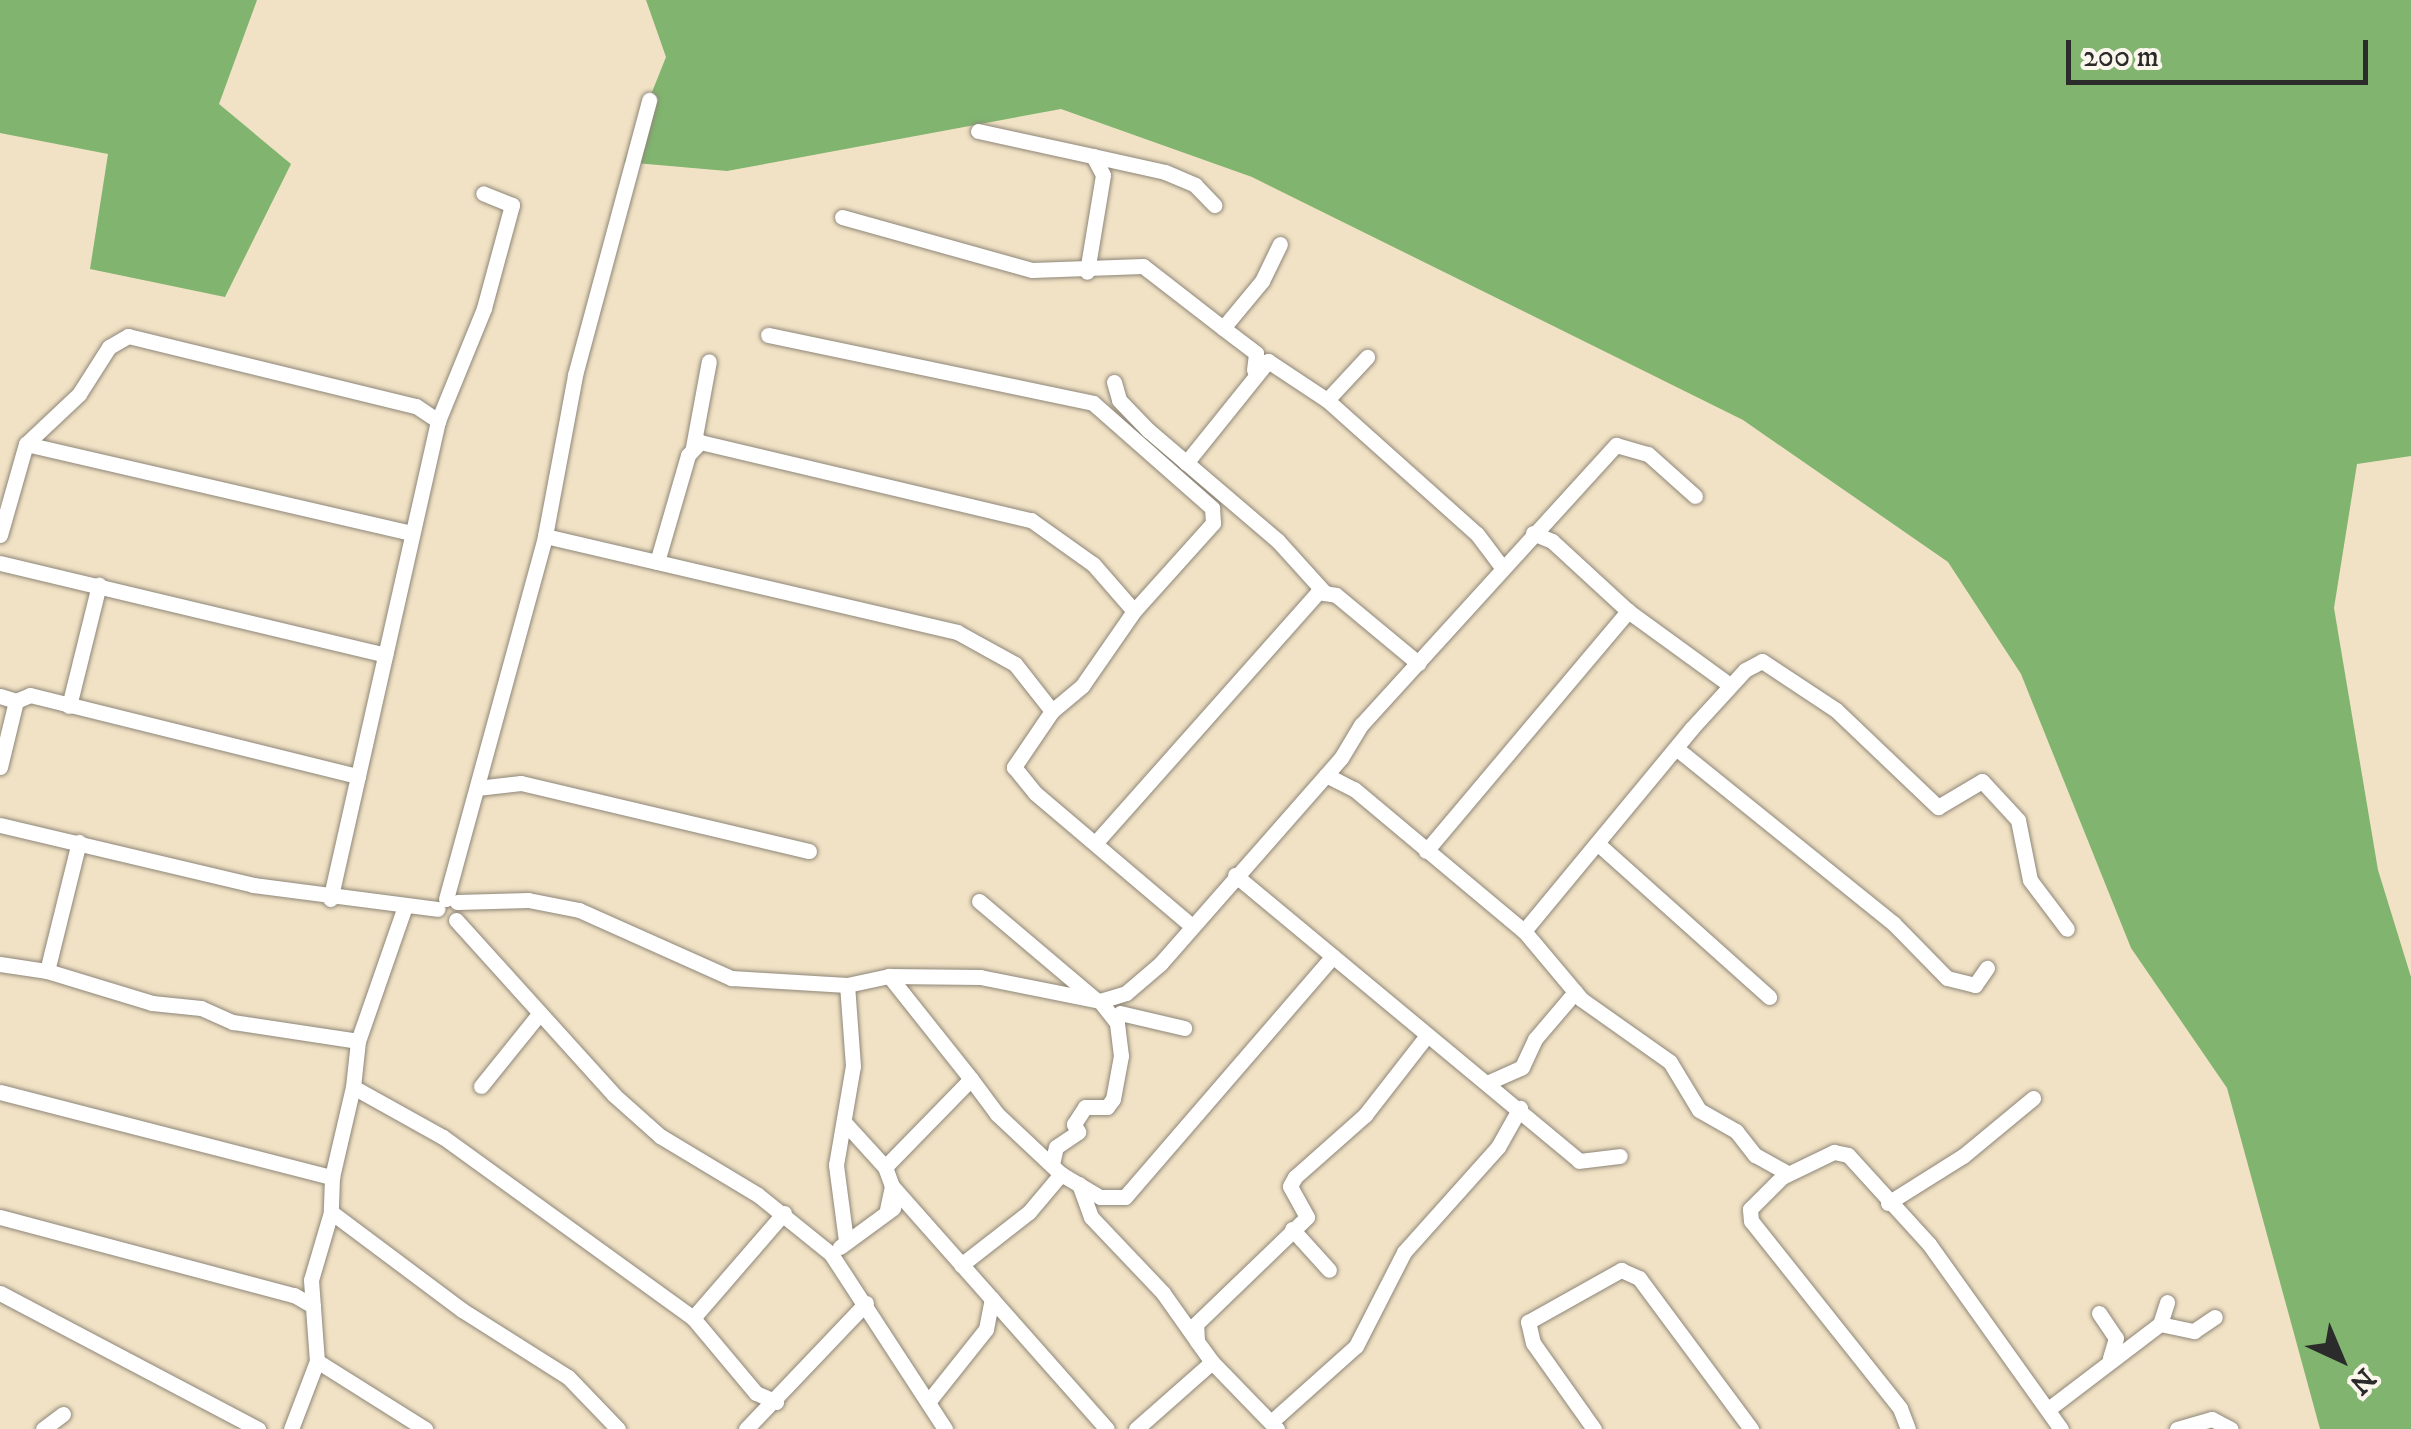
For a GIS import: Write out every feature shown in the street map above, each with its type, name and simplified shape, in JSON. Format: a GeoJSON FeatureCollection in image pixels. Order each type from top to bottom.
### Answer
{"type":"FeatureCollection","features":[{"type":"Feature","properties":{"kind":"street"},"geometry":{"type":"LineString","coordinates":[[648,100],[575,374],[545,536],[444,921],[456,920],[540,1014],[660,1136],[784,1213],[831,1254],[928,1402],[935,1425]]}},
{"type":"Feature","properties":{"kind":"street"},"geometry":{"type":"LineString","coordinates":[[978,131],[1093,156],[1118,157],[1195,185],[1214,205]]}},
{"type":"Feature","properties":{"kind":"street"},"geometry":{"type":"LineString","coordinates":[[1093,156],[1103,176]]}},
{"type":"Feature","properties":{"kind":"street"},"geometry":{"type":"LineString","coordinates":[[1087,272],[1103,176],[1118,157]]}},
{"type":"Feature","properties":{"kind":"street"},"geometry":{"type":"LineString","coordinates":[[330,899],[438,421],[484,308],[512,205],[482,193]]}},
{"type":"Feature","properties":{"kind":"street"},"geometry":{"type":"LineString","coordinates":[[842,217],[1032,270],[1087,272],[1119,263],[1142,266],[1224,328],[1259,362],[1327,400],[1477,534],[1501,566]]}},
{"type":"Feature","properties":{"kind":"street"},"geometry":{"type":"LineString","coordinates":[[1224,328],[1262,281],[1280,244]]}},
{"type":"Feature","properties":{"kind":"street"},"geometry":{"type":"LineString","coordinates":[[768,335],[1093,404],[1216,515],[1134,611],[1082,686],[1052,711],[1014,768],[1035,793],[1098,840],[1192,926]]}},
{"type":"Feature","properties":{"kind":"street"},"geometry":{"type":"LineString","coordinates":[[0,535],[26,444],[80,394],[109,347],[128,336],[416,406],[438,421]]}},
{"type":"Feature","properties":{"kind":"street"},"geometry":{"type":"LineString","coordinates":[[1327,400],[1366,357]]}},
{"type":"Feature","properties":{"kind":"street"},"geometry":{"type":"LineString","coordinates":[[657,562],[693,447],[709,360]]}},
{"type":"Feature","properties":{"kind":"street"},"geometry":{"type":"LineString","coordinates":[[1186,463],[1259,362]]}},
{"type":"Feature","properties":{"kind":"street"},"geometry":{"type":"LineString","coordinates":[[1114,382],[1118,400],[1310,570],[1325,593],[1418,663]]}},
{"type":"Feature","properties":{"kind":"street"},"geometry":{"type":"LineString","coordinates":[[693,447],[700,442],[769,454],[1022,517],[1076,549],[1134,611]]}},
{"type":"Feature","properties":{"kind":"street"},"geometry":{"type":"LineString","coordinates":[[26,444],[412,533]]}},
{"type":"Feature","properties":{"kind":"street"},"geometry":{"type":"LineString","coordinates":[[961,1265],[1029,1212],[1055,1171],[1056,1148],[1078,1132],[1074,1124],[1085,1108],[1107,1108],[1113,1098],[1120,1056],[1118,1018],[1126,992],[1192,926],[1326,775],[1532,533],[1616,445],[1648,454],[1695,496]]}},
{"type":"Feature","properties":{"kind":"street"},"geometry":{"type":"LineString","coordinates":[[1532,533],[1548,538],[1628,611],[1730,685]]}},
{"type":"Feature","properties":{"kind":"street"},"geometry":{"type":"LineString","coordinates":[[545,536],[958,632],[1015,664],[1052,711]]}},
{"type":"Feature","properties":{"kind":"street"},"geometry":{"type":"LineString","coordinates":[[0,563],[385,655]]}},
{"type":"Feature","properties":{"kind":"street"},"geometry":{"type":"LineString","coordinates":[[69,706],[99,585]]}},
{"type":"Feature","properties":{"kind":"street"},"geometry":{"type":"LineString","coordinates":[[1098,840],[1306,599],[1325,593]]}},
{"type":"Feature","properties":{"kind":"street"},"geometry":{"type":"LineString","coordinates":[[1426,851],[1628,611]]}},
{"type":"Feature","properties":{"kind":"street"},"geometry":{"type":"LineString","coordinates":[[1524,930],[1752,663],[1772,665],[1836,710],[1938,807],[1982,781],[2018,820],[2030,880],[2067,929]]}},
{"type":"Feature","properties":{"kind":"street"},"geometry":{"type":"LineString","coordinates":[[0,767],[8,698],[30,695],[358,776]]}},
{"type":"Feature","properties":{"kind":"street"},"geometry":{"type":"LineString","coordinates":[[1676,748],[1893,922],[1948,978],[1975,985],[1987,968]]}},
{"type":"Feature","properties":{"kind":"street"},"geometry":{"type":"LineString","coordinates":[[1326,775],[1354,788],[1524,930],[1575,992],[1670,1062],[1698,1110],[1787,1173]]}},
{"type":"Feature","properties":{"kind":"street"},"geometry":{"type":"LineString","coordinates":[[478,788],[521,783],[809,852]]}},
{"type":"Feature","properties":{"kind":"street"},"geometry":{"type":"LineString","coordinates":[[0,825],[330,899],[404,909],[528,900],[562,907],[620,924],[731,978],[847,985],[888,976],[980,977],[1098,1000],[1126,992]]}},
{"type":"Feature","properties":{"kind":"street"},"geometry":{"type":"LineString","coordinates":[[47,971],[79,842]]}},
{"type":"Feature","properties":{"kind":"street"},"geometry":{"type":"LineString","coordinates":[[1597,843],[1769,996]]}},
{"type":"Feature","properties":{"kind":"street"},"geometry":{"type":"LineString","coordinates":[[1235,875],[1387,998],[1425,1038],[1490,1082],[1583,1164],[1620,1156]]}},
{"type":"Feature","properties":{"kind":"street"},"geometry":{"type":"LineString","coordinates":[[980,901],[1118,1018],[1184,1028]]}},
{"type":"Feature","properties":{"kind":"street"},"geometry":{"type":"LineString","coordinates":[[291,1429],[318,1361],[312,1306],[314,1263],[331,1212],[332,1177],[353,1087],[358,1040],[404,909]]}},
{"type":"Feature","properties":{"kind":"street"},"geometry":{"type":"LineString","coordinates":[[888,976],[997,1114],[1055,1171],[1108,1199],[1130,1195],[1334,956]]}},
{"type":"Feature","properties":{"kind":"street"},"geometry":{"type":"LineString","coordinates":[[0,964],[47,971],[152,1003],[200,1008],[233,1022],[358,1040]]}},
{"type":"Feature","properties":{"kind":"street"},"geometry":{"type":"LineString","coordinates":[[1049,989],[1064,972]]}},
{"type":"Feature","properties":{"kind":"street"},"geometry":{"type":"LineString","coordinates":[[846,1241],[836,1165],[853,1066],[847,985]]}},
{"type":"Feature","properties":{"kind":"street"},"geometry":{"type":"LineString","coordinates":[[1490,1082],[1522,1067],[1535,1039],[1575,992]]}},
{"type":"Feature","properties":{"kind":"street"},"geometry":{"type":"LineString","coordinates":[[480,1086],[540,1014]]}},
{"type":"Feature","properties":{"kind":"street"},"geometry":{"type":"LineString","coordinates":[[1197,1340],[1201,1315],[1309,1211],[1290,1186],[1295,1177],[1365,1115],[1425,1038]]}},
{"type":"Feature","properties":{"kind":"street"},"geometry":{"type":"LineString","coordinates":[[885,1167],[971,1078]]}},
{"type":"Feature","properties":{"kind":"street"},"geometry":{"type":"LineString","coordinates":[[353,1087],[443,1137],[693,1318],[756,1392],[776,1402]]}},
{"type":"Feature","properties":{"kind":"street"},"geometry":{"type":"LineString","coordinates":[[0,1092],[332,1177]]}},
{"type":"Feature","properties":{"kind":"street"},"geometry":{"type":"LineString","coordinates":[[1888,1204],[1963,1156],[2032,1098]]}},
{"type":"Feature","properties":{"kind":"street"},"geometry":{"type":"LineString","coordinates":[[1080,1184],[1090,1217],[1163,1293],[1212,1362],[1274,1425],[1356,1346],[1404,1252],[1498,1147],[1520,1108]]}},
{"type":"Feature","properties":{"kind":"street"},"geometry":{"type":"LineString","coordinates":[[844,1122],[885,1167],[892,1186],[911,1202],[992,1299],[1009,1326],[1106,1429]]}},
{"type":"Feature","properties":{"kind":"street"},"geometry":{"type":"LineString","coordinates":[[1908,1429],[1900,1408],[1754,1230],[1750,1209],[1787,1173],[1843,1152],[1929,1244],[2051,1407],[2061,1429]]}},
{"type":"Feature","properties":{"kind":"street"},"geometry":{"type":"LineString","coordinates":[[888,1210],[892,1186]]}},
{"type":"Feature","properties":{"kind":"street"},"geometry":{"type":"LineString","coordinates":[[831,1254],[846,1241],[867,1232],[888,1210],[911,1202]]}},
{"type":"Feature","properties":{"kind":"street"},"geometry":{"type":"LineString","coordinates":[[331,1212],[378,1251],[410,1265],[462,1310],[568,1377],[618,1429]]}},
{"type":"Feature","properties":{"kind":"street"},"geometry":{"type":"LineString","coordinates":[[693,1318],[784,1213]]}},
{"type":"Feature","properties":{"kind":"street"},"geometry":{"type":"LineString","coordinates":[[0,1218],[294,1295],[312,1306]]}},
{"type":"Feature","properties":{"kind":"street"},"geometry":{"type":"LineString","coordinates":[[1292,1228],[1329,1270]]}},
{"type":"Feature","properties":{"kind":"street"},"geometry":{"type":"LineString","coordinates":[[1594,1429],[1533,1343],[1528,1322],[1605,1277],[1630,1270],[1751,1429]]}},
{"type":"Feature","properties":{"kind":"street"},"geometry":{"type":"LineString","coordinates":[[0,1292],[258,1429]]}},
{"type":"Feature","properties":{"kind":"street"},"geometry":{"type":"LineString","coordinates":[[928,1402],[986,1329],[992,1299]]}},
{"type":"Feature","properties":{"kind":"street"},"geometry":{"type":"LineString","coordinates":[[2051,1407],[2160,1324],[2167,1302]]}},
{"type":"Feature","properties":{"kind":"street"},"geometry":{"type":"LineString","coordinates":[[746,1429],[776,1402],[866,1303]]}},
{"type":"Feature","properties":{"kind":"street"},"geometry":{"type":"LineString","coordinates":[[2099,1313],[2116,1338],[2109,1360]]}},
{"type":"Feature","properties":{"kind":"street"},"geometry":{"type":"LineString","coordinates":[[2160,1324],[2194,1331],[2215,1318]]}},
{"type":"Feature","properties":{"kind":"street"},"geometry":{"type":"LineString","coordinates":[[986,1329],[1009,1326]]}},
{"type":"Feature","properties":{"kind":"street"},"geometry":{"type":"LineString","coordinates":[[318,1361],[426,1429]]}},
{"type":"Feature","properties":{"kind":"street"},"geometry":{"type":"LineString","coordinates":[[1136,1429],[1212,1362]]}},
{"type":"Feature","properties":{"kind":"street"},"geometry":{"type":"LineString","coordinates":[[746,1429],[756,1392]]}},
{"type":"Feature","properties":{"kind":"street"},"geometry":{"type":"LineString","coordinates":[[43,1429],[63,1414]]}},
{"type":"Feature","properties":{"kind":"street"},"geometry":{"type":"LineString","coordinates":[[2176,1429],[2212,1418],[2230,1429]]}},
{"type":"Feature","properties":{"kind":"green space"},"geometry":{"type":"Polygon","coordinates":[[[0,0],[257,0],[219,104],[291,164],[225,297],[90,269],[108,154],[0,133],[0,0]]]}},
{"type":"Feature","properties":{"kind":"green space"},"geometry":{"type":"Polygon","coordinates":[[[646,0],[2411,0],[2411,456],[2357,464],[2334,608],[2378,870],[2411,977],[2411,1429],[2320,1429],[2227,1088],[2131,948],[2021,674],[1948,562],[1743,420],[1252,177],[1061,109],[727,171],[624,162],[666,57],[646,0]]]}}]}
